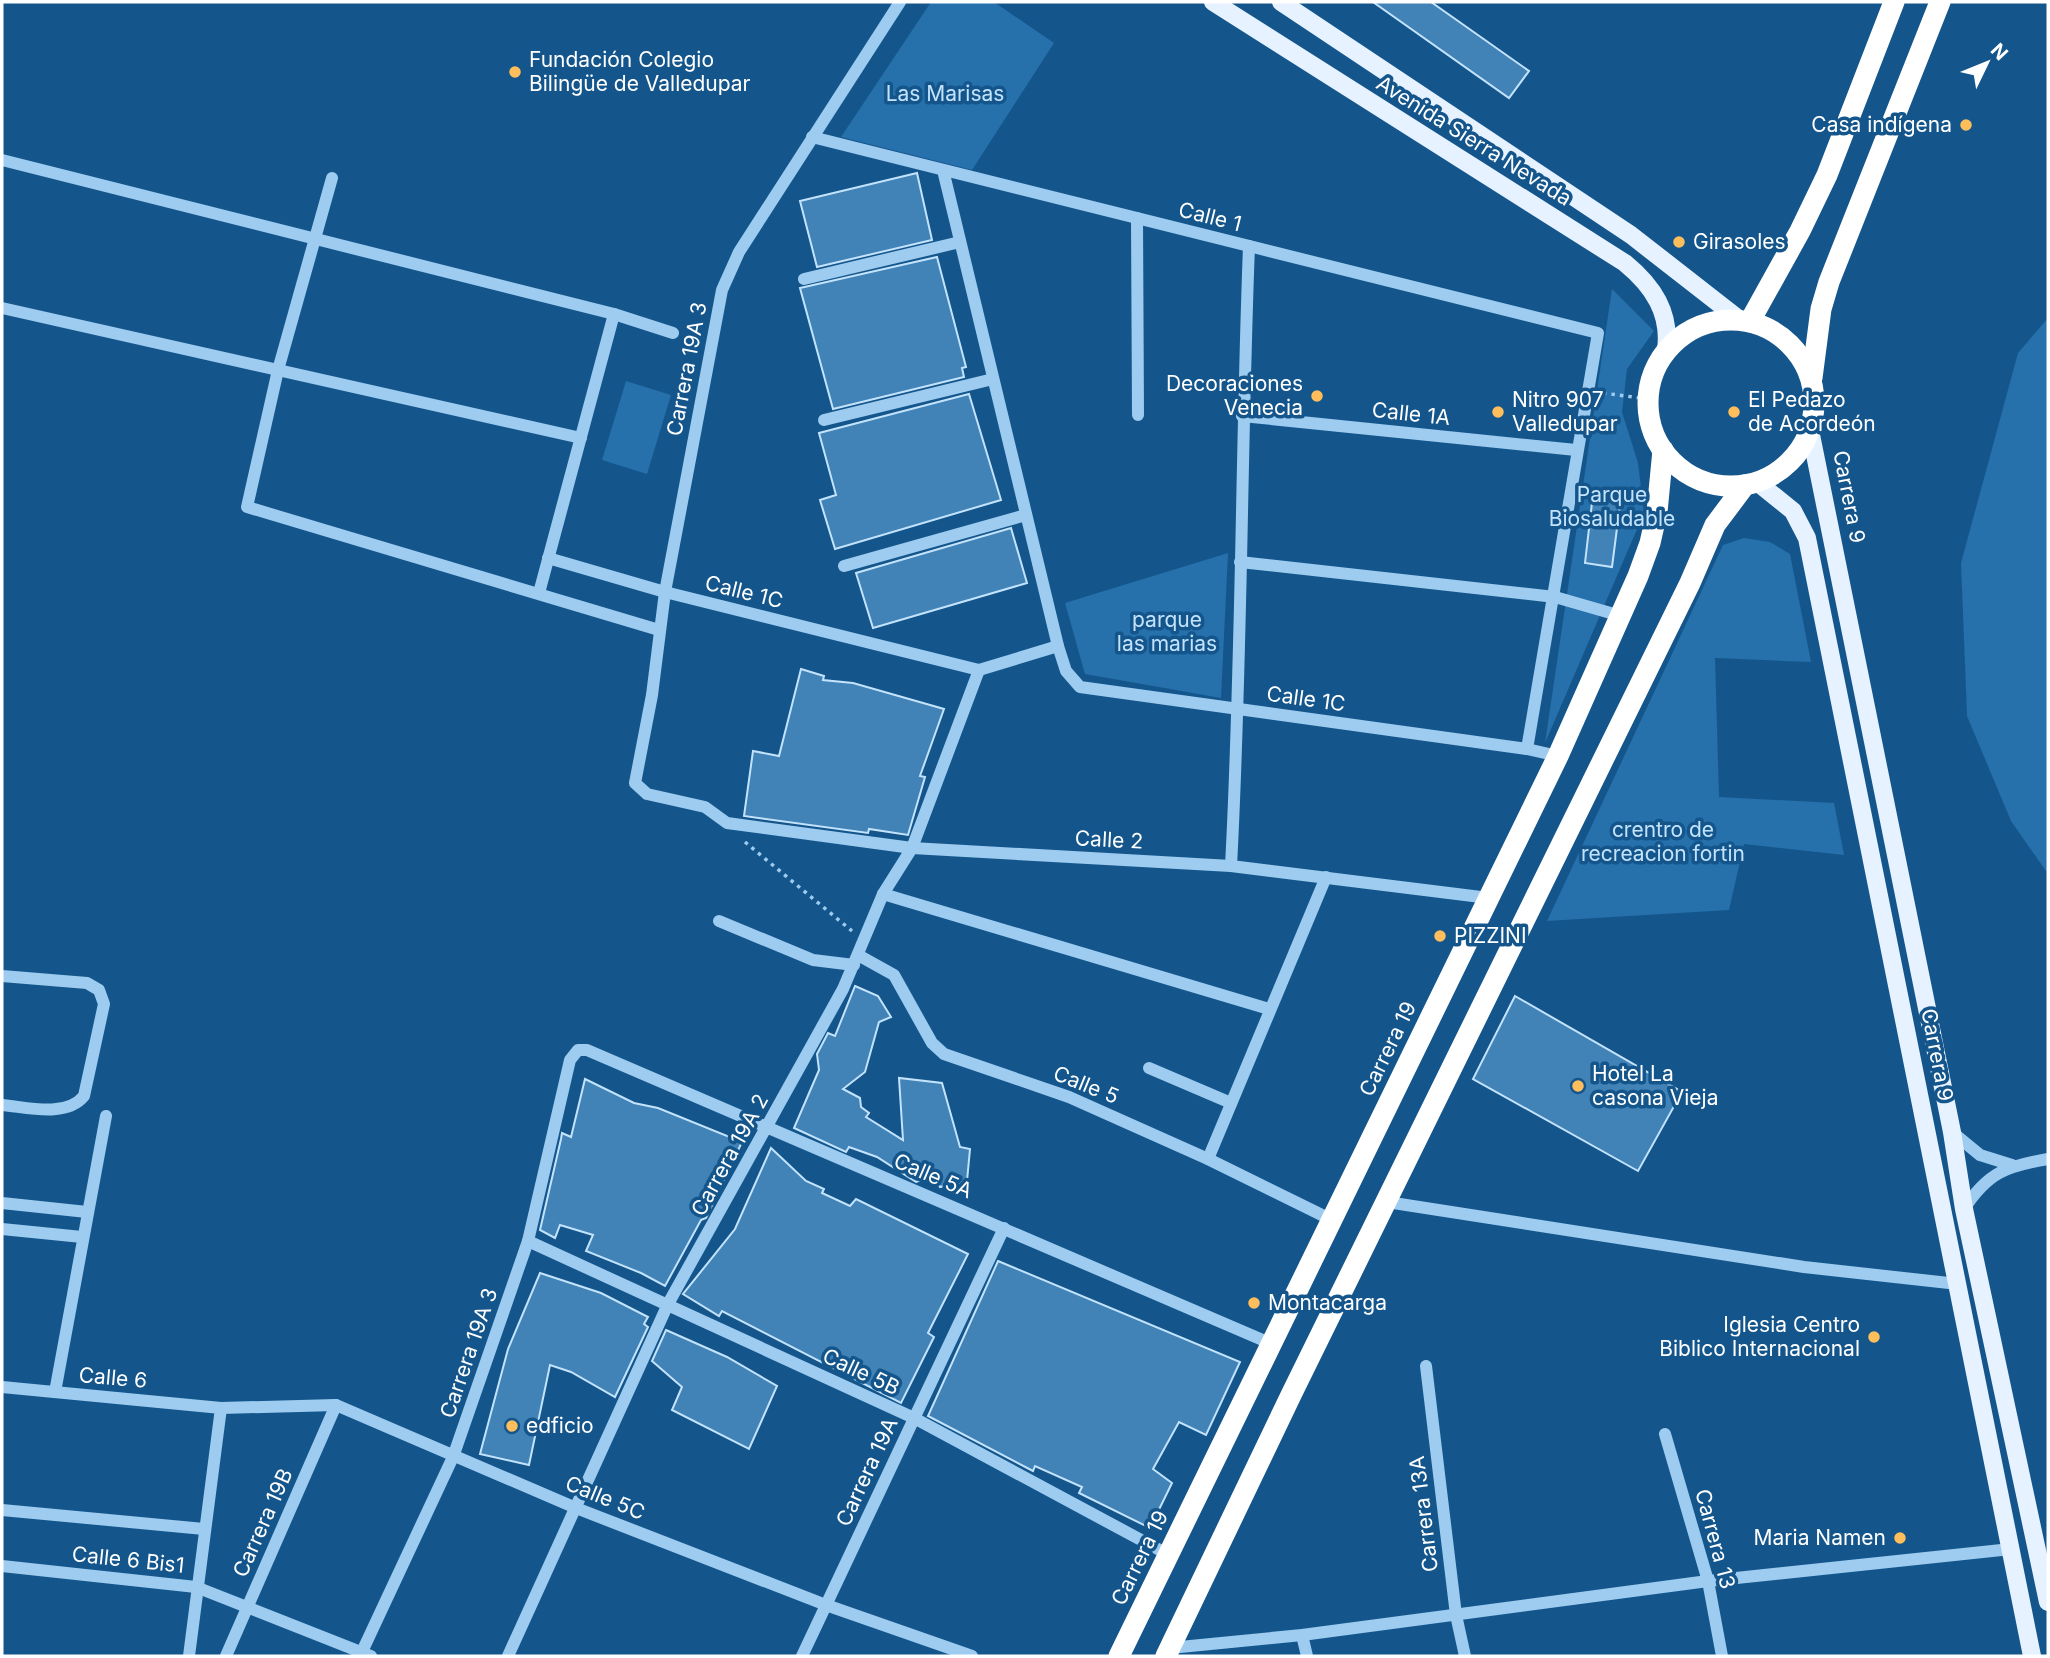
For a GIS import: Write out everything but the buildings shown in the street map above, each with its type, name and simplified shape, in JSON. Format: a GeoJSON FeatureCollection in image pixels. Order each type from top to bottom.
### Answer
{"type":"FeatureCollection","features":[{"type":"Feature","properties":{"kind":"highway"},"geometry":{"type":"LineString","coordinates":[[1745,321],[1823,184],[1894,2]]}},
{"type":"Feature","properties":{"kind":"highway"},"geometry":{"type":"LineString","coordinates":[[1168,1652],[1292,1392],[1678,608],[1715,524],[1751,484],[1786,467],[1800,450],[1810,430],[1815,405],[1812,380],[1821,309],[1829,282],[1940,2]]}},
{"type":"Feature","properties":{"kind":"highway"},"geometry":{"type":"LineString","coordinates":[[1751,484],[1705,482],[1681,469],[1663,450],[1651,426],[1648,399],[1653,373],[1667,350],[1692,329],[1723,320],[1745,321],[1773,331],[1793,347],[1812,380]]}},
{"type":"Feature","properties":{"kind":"highway","name":"Carrera 19"},"geometry":{"type":"LineString","coordinates":[[1119,1656],[1558,756],[1621,616],[1654,528],[1663,450]]}},
{"type":"Feature","properties":{"kind":"main road","name":"Avenida Sierra Nevada"},"geometry":{"type":"LineString","coordinates":[[1213,2],[1625,263],[1644,280],[1662,309],[1669,334],[1667,350]]}},
{"type":"Feature","properties":{"kind":"main road","name":"Avenida Sierra Nevada"},"geometry":{"type":"LineString","coordinates":[[1281,2],[1631,235],[1745,321]]}},
{"type":"Feature","properties":{"kind":"main road","name":"Carrera 9"},"geometry":{"type":"LineString","coordinates":[[1810,430],[1952,1132],[1964,1209],[2044,1560],[2048,1602]]}},
{"type":"Feature","properties":{"kind":"main road","name":"Carrera 9"},"geometry":{"type":"LineString","coordinates":[[1751,484],[1793,510],[1807,538],[2032,1656]]}},
{"type":"Feature","properties":{"kind":"street","name":"Carrera 19A 3"},"geometry":{"type":"LineString","coordinates":[[727,822],[705,807],[646,794],[635,783],[652,695],[665,592],[722,290],[738,252],[900,2]]}},
{"type":"Feature","properties":{"kind":"street","name":"Calle 1"},"geometry":{"type":"LineString","coordinates":[[812,137],[1598,333],[1587,391]]}},
{"type":"Feature","properties":{"kind":"street"},"geometry":{"type":"LineString","coordinates":[[2,160],[614,314],[673,333]]}},
{"type":"Feature","properties":{"kind":"street"},"geometry":{"type":"LineString","coordinates":[[943,170],[1058,646],[979,670]]}},
{"type":"Feature","properties":{"kind":"street"},"geometry":{"type":"LineString","coordinates":[[332,178],[278,370],[247,507],[659,630]]}},
{"type":"Feature","properties":{"kind":"street"},"geometry":{"type":"LineString","coordinates":[[1137,218],[1138,415]]}},
{"type":"Feature","properties":{"kind":"street"},"geometry":{"type":"LineString","coordinates":[[804,279],[960,242]]}},
{"type":"Feature","properties":{"kind":"street"},"geometry":{"type":"LineString","coordinates":[[1231,866],[1240,709],[1242,416],[1249,246]]}},
{"type":"Feature","properties":{"kind":"street"},"geometry":{"type":"LineString","coordinates":[[2,309],[581,438]]}},
{"type":"Feature","properties":{"kind":"street"},"geometry":{"type":"LineString","coordinates":[[539,593],[614,314]]}},
{"type":"Feature","properties":{"kind":"street"},"geometry":{"type":"LineString","coordinates":[[824,420],[993,379]]}},
{"type":"Feature","properties":{"kind":"street"},"geometry":{"type":"LineString","coordinates":[[1527,749],[1555,597],[1587,391]]}},
{"type":"Feature","properties":{"kind":"street","name":"Calle 1A"},"geometry":{"type":"LineString","coordinates":[[1242,416],[1576,450]]}},
{"type":"Feature","properties":{"kind":"street"},"geometry":{"type":"LineString","coordinates":[[844,566],[1026,515]]}},
{"type":"Feature","properties":{"kind":"street","name":"Calle 1C"},"geometry":{"type":"LineString","coordinates":[[548,558],[665,592],[979,670]]}},
{"type":"Feature","properties":{"kind":"street"},"geometry":{"type":"LineString","coordinates":[[1240,562],[1555,597],[1621,616]]}},
{"type":"Feature","properties":{"kind":"street","name":"Calle 1C"},"geometry":{"type":"LineString","coordinates":[[1058,646],[1066,671],[1080,687],[1527,749],[1558,756]]}},
{"type":"Feature","properties":{"kind":"street","name":"Carrera 19A 2"},"geometry":{"type":"LineString","coordinates":[[508,1656],[668,1304],[769,1126],[856,960],[883,894],[912,848],[979,670]]}},
{"type":"Feature","properties":{"kind":"street","name":"Calle 2"},"geometry":{"type":"LineString","coordinates":[[727,822],[912,848],[1231,866],[1489,898]]}},
{"type":"Feature","properties":{"kind":"street"},"geometry":{"type":"LineString","coordinates":[[1208,1158],[1326,877]]}},
{"type":"Feature","properties":{"kind":"street"},"geometry":{"type":"LineString","coordinates":[[883,894],[1269,1009]]}},
{"type":"Feature","properties":{"kind":"street"},"geometry":{"type":"LineString","coordinates":[[719,921],[813,960],[856,960]]}},
{"type":"Feature","properties":{"kind":"street","name":"Calle 5"},"geometry":{"type":"LineString","coordinates":[[856,960],[894,975],[932,1044],[944,1054],[1069,1097],[1208,1158],[1332,1220]]}},
{"type":"Feature","properties":{"kind":"street"},"geometry":{"type":"LineString","coordinates":[[2,976],[87,983],[99,990],[104,1004],[84,1096],[79,1102],[62,1109],[2,1105]]}},
{"type":"Feature","properties":{"kind":"street","name":"Carrera 19A 3"},"geometry":{"type":"LineString","coordinates":[[364,1655],[453,1457],[528,1241],[570,1060],[578,1050]]}},
{"type":"Feature","properties":{"kind":"street","name":"Calle 5A"},"geometry":{"type":"LineString","coordinates":[[578,1050],[587,1050],[769,1126],[1272,1344]]}},
{"type":"Feature","properties":{"kind":"street"},"geometry":{"type":"LineString","coordinates":[[1150,1068],[1231,1102]]}},
{"type":"Feature","properties":{"kind":"street"},"geometry":{"type":"LineString","coordinates":[[55,1392],[106,1116]]}},
{"type":"Feature","properties":{"kind":"street"},"geometry":{"type":"LineString","coordinates":[[1952,1132],[1980,1155],[2012,1166]]}},
{"type":"Feature","properties":{"kind":"street"},"geometry":{"type":"LineString","coordinates":[[1964,1209],[1986,1181],[2012,1166],[2048,1159]]}},
{"type":"Feature","properties":{"kind":"street"},"geometry":{"type":"LineString","coordinates":[[1387,1202],[1804,1267],[1958,1284]]}},
{"type":"Feature","properties":{"kind":"street"},"geometry":{"type":"LineString","coordinates":[[2,1203],[87,1212]]}},
{"type":"Feature","properties":{"kind":"street","name":"Carrera 19A"},"geometry":{"type":"LineString","coordinates":[[802,1656],[1004,1228]]}},
{"type":"Feature","properties":{"kind":"street"},"geometry":{"type":"LineString","coordinates":[[2,1229],[82,1237]]}},
{"type":"Feature","properties":{"kind":"street","name":"Calle 5B"},"geometry":{"type":"LineString","coordinates":[[528,1241],[914,1418],[1168,1555]]}},
{"type":"Feature","properties":{"kind":"street","name":"Carrera 13A"},"geometry":{"type":"LineString","coordinates":[[1426,1366],[1456,1615],[1465,1656]]}},
{"type":"Feature","properties":{"kind":"street","name":"Calle 6"},"geometry":{"type":"LineString","coordinates":[[2,1387],[221,1408]]}},
{"type":"Feature","properties":{"kind":"street","name":"Calle 5C"},"geometry":{"type":"LineString","coordinates":[[221,1408],[336,1405],[576,1508],[826,1605],[972,1656]]}},
{"type":"Feature","properties":{"kind":"street","name":"Carrera 19B"},"geometry":{"type":"LineString","coordinates":[[226,1656],[336,1405]]}},
{"type":"Feature","properties":{"kind":"street"},"geometry":{"type":"LineString","coordinates":[[189,1656],[221,1408]]}},
{"type":"Feature","properties":{"kind":"street","name":"Carrera 13"},"geometry":{"type":"LineString","coordinates":[[1665,1434],[1708,1581],[1722,1656]]}},
{"type":"Feature","properties":{"kind":"street"},"geometry":{"type":"LineString","coordinates":[[2,1510],[204,1529]]}},
{"type":"Feature","properties":{"kind":"street"},"geometry":{"type":"LineString","coordinates":[[1168,1652],[1708,1581],[2011,1549]]}},
{"type":"Feature","properties":{"kind":"street","name":"Calle 6 Bis1"},"geometry":{"type":"LineString","coordinates":[[2,1566],[196,1587],[364,1655]]}},
{"type":"Feature","properties":{"kind":"street"},"geometry":{"type":"LineString","coordinates":[[1302,1634],[1307,1656]]}},
{"type":"Feature","properties":{"kind":"path"},"geometry":{"type":"LineString","coordinates":[[1587,391],[1648,399]]}},
{"type":"Feature","properties":{"kind":"path"},"geometry":{"type":"LineString","coordinates":[[727,822],[752,849],[864,940]]}},
{"type":"Feature","properties":{"kind":"green space","name":"Las Marisas"},"geometry":{"type":"Polygon","coordinates":[[[931,2],[994,2],[1054,43],[972,170],[841,137],[931,2]]]}},
{"type":"Feature","properties":{"kind":"green space","name":"Parque Biosaludable"},"geometry":{"type":"Polygon","coordinates":[[[1612,289],[1654,331],[1627,369],[1622,412],[1638,463],[1644,513],[1545,743],[1612,289]]]}},
{"type":"Feature","properties":{"kind":"green space"},"geometry":{"type":"Polygon","coordinates":[[[2048,318],[2048,874],[2011,821],[1967,716],[1961,563],[2018,353],[2048,318]]]}},
{"type":"Feature","properties":{"kind":"green space"},"geometry":{"type":"Polygon","coordinates":[[[626,381],[671,395],[647,474],[602,460],[626,381]]]}},
{"type":"Feature","properties":{"kind":"green space","name":"crentro de recreacion fortin"},"geometry":{"type":"Polygon","coordinates":[[[1744,538],[1770,542],[1790,554],[1811,662],[1715,658],[1719,797],[1834,803],[1844,855],[1744,844],[1729,910],[1547,921],[1723,545],[1744,538]]]}},
{"type":"Feature","properties":{"kind":"green space","name":"parque las marias"},"geometry":{"type":"Polygon","coordinates":[[[1228,553],[1221,698],[1085,674],[1065,603],[1228,553]]]}},
{"type":"Feature","properties":{"kind":"place","name":"Fundación Colegio Bilingüe de Valledupar"},"geometry":{"type":"Point","coordinates":[515,72]}},
{"type":"Feature","properties":{"kind":"place","name":"Casa indígena"},"geometry":{"type":"Point","coordinates":[1966,125]}},
{"type":"Feature","properties":{"kind":"place","name":"Girasoles"},"geometry":{"type":"Point","coordinates":[1679,242]}},
{"type":"Feature","properties":{"kind":"place","name":"Decoraciones Venecia"},"geometry":{"type":"Point","coordinates":[1317,396]}},
{"type":"Feature","properties":{"kind":"place","name":"Nitro 907 Valledupar"},"geometry":{"type":"Point","coordinates":[1498,412]}},
{"type":"Feature","properties":{"kind":"place","name":"El Pedazo de Acordeón"},"geometry":{"type":"Point","coordinates":[1734,412]}},
{"type":"Feature","properties":{"kind":"place","name":"PIZZINI"},"geometry":{"type":"Point","coordinates":[1440,936]}},
{"type":"Feature","properties":{"kind":"place","name":"Hotel La casona Vieja"},"geometry":{"type":"Point","coordinates":[1578,1086]}},
{"type":"Feature","properties":{"kind":"place","name":"Montacarga"},"geometry":{"type":"Point","coordinates":[1254,1303]}},
{"type":"Feature","properties":{"kind":"place","name":"Iglesia Centro Biblico Internacional"},"geometry":{"type":"Point","coordinates":[1874,1337]}},
{"type":"Feature","properties":{"kind":"place","name":"edficio"},"geometry":{"type":"Point","coordinates":[512,1426]}},
{"type":"Feature","properties":{"kind":"place","name":"Maria Namen"},"geometry":{"type":"Point","coordinates":[1900,1538]}}]}
